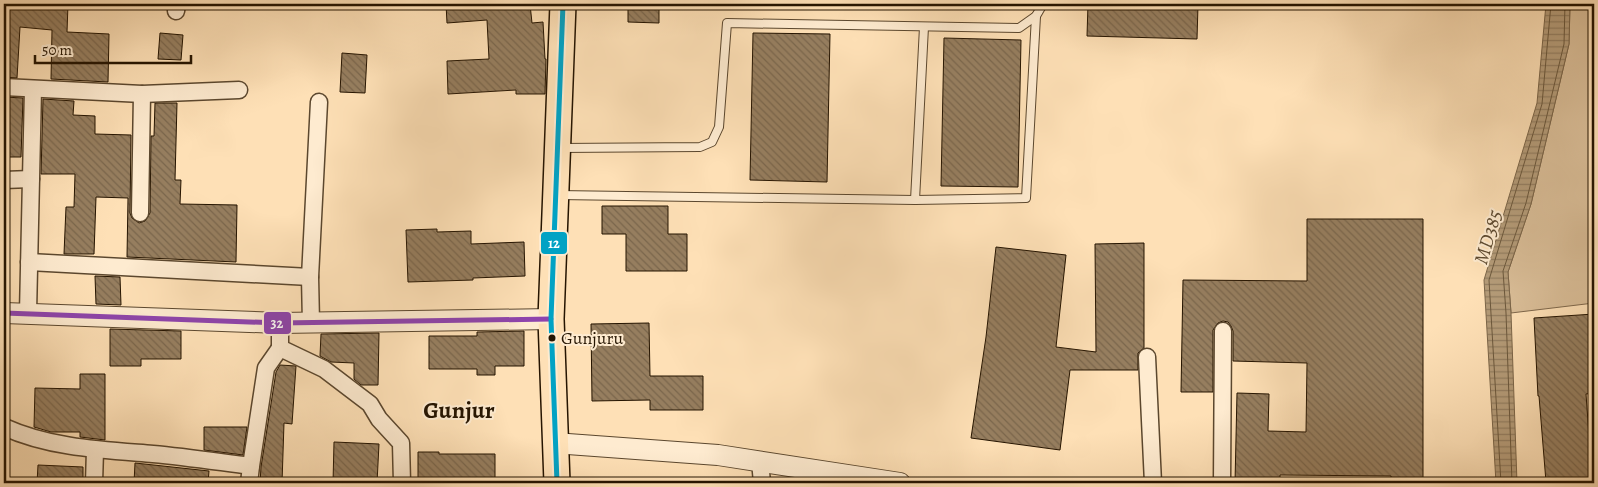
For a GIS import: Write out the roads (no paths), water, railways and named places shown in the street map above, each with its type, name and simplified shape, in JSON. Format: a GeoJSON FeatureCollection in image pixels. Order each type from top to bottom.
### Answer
{"type":"FeatureCollection","features":[{"type":"Feature","properties":{"kind":"main road"},"geometry":{"type":"LineString","coordinates":[[557,483],[554,443],[552,319],[563,4]]}},
{"type":"Feature","properties":{"kind":"street"},"geometry":{"type":"LineString","coordinates":[[4,87],[142,94],[239,90]]}},
{"type":"Feature","properties":{"kind":"street"},"geometry":{"type":"LineString","coordinates":[[28,313],[33,89]]}},
{"type":"Feature","properties":{"kind":"street"},"geometry":{"type":"LineString","coordinates":[[140,213],[142,94]]}},
{"type":"Feature","properties":{"kind":"street"},"geometry":{"type":"LineString","coordinates":[[311,323],[310,277],[319,102]]}},
{"type":"Feature","properties":{"kind":"street"},"geometry":{"type":"LineString","coordinates":[[4,180],[31,179]]}},
{"type":"Feature","properties":{"kind":"street"},"geometry":{"type":"LineString","coordinates":[[29,262],[310,277]]}},
{"type":"Feature","properties":{"kind":"street"},"geometry":{"type":"LineString","coordinates":[[4,313],[280,323],[552,319]]}},
{"type":"Feature","properties":{"kind":"street"},"geometry":{"type":"LineString","coordinates":[[249,483],[266,368],[280,348],[280,323]]}},
{"type":"Feature","properties":{"kind":"street"},"geometry":{"type":"LineString","coordinates":[[1222,483],[1223,331]]}},
{"type":"Feature","properties":{"kind":"street"},"geometry":{"type":"LineString","coordinates":[[280,348],[324,369],[370,404],[379,419],[401,443],[402,483]]}},
{"type":"Feature","properties":{"kind":"street"},"geometry":{"type":"LineString","coordinates":[[1147,357],[1153,483]]}},
{"type":"Feature","properties":{"kind":"street"},"geometry":{"type":"LineString","coordinates":[[4,427],[23,436],[95,450],[155,454],[251,466]]}},
{"type":"Feature","properties":{"kind":"street"},"geometry":{"type":"LineString","coordinates":[[554,443],[718,455],[900,483]]}},
{"type":"Feature","properties":{"kind":"street"},"geometry":{"type":"LineString","coordinates":[[94,483],[95,450]]}},
{"type":"Feature","properties":{"kind":"street"},"geometry":{"type":"LineString","coordinates":[[760,461],[762,483]]}},
{"type":"Feature","properties":{"kind":"lane"},"geometry":{"type":"LineString","coordinates":[[556,195],[915,200],[1026,198],[1036,16],[1042,4]]}},
{"type":"Feature","properties":{"kind":"lane"},"geometry":{"type":"LineString","coordinates":[[558,148],[700,147],[712,142],[720,127],[727,23],[1019,28],[1036,16]]}},
{"type":"Feature","properties":{"kind":"lane"},"geometry":{"type":"LineString","coordinates":[[915,200],[924,27]]}},
{"type":"Feature","properties":{"kind":"water"},"geometry":{"type":"Polygon","coordinates":[[[1546,4],[1570,4],[1569,44],[1531,204],[1508,272],[1517,483],[1496,483],[1484,280],[1537,103],[1546,4]]]}},
{"type":"Feature","properties":{"kind":"place","name":"Gunjuru"},"geometry":{"type":"Point","coordinates":[552,338]}},
{"type":"Feature","properties":{"kind":"district","name":"Gunjur"},"geometry":{"type":"Point","coordinates":[459,410]}},
{"type":"Feature","properties":{"kind":"water label","name":"MD385"},"geometry":{"type":"Point","coordinates":[1488,237]}}]}
